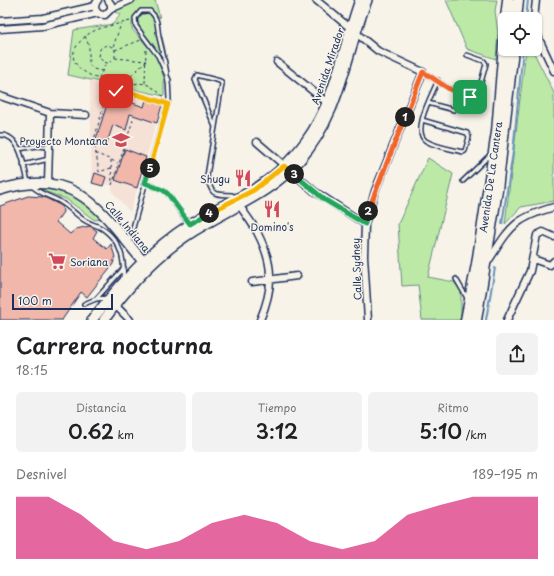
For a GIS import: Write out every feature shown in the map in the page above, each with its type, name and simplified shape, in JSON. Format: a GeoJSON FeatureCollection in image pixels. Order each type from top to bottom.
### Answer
{"type":"FeatureCollection","features":[{"type":"Feature","properties":{"kind":"main road","name":"Avenida Mirador"},"geometry":{"type":"LineString","coordinates":[[354,32],[360,0]]}},
{"type":"Feature","properties":{"kind":"main road","name":"Avenida Mirador"},"geometry":{"type":"LineString","coordinates":[[104,320],[112,301],[122,284],[190,224],[266,190],[312,144],[330,105],[354,32],[367,0]]}},
{"type":"Feature","properties":{"kind":"main road"},"geometry":{"type":"LineString","coordinates":[[507,12],[508,0]]}},
{"type":"Feature","properties":{"kind":"main road"},"geometry":{"type":"LineString","coordinates":[[517,12],[518,0]]}},
{"type":"Feature","properties":{"kind":"main road","name":"Avenida De La Cantera"},"geometry":{"type":"LineString","coordinates":[[466,320],[477,264],[494,152],[504,56]]}},
{"type":"Feature","properties":{"kind":"main road","name":"Avenida De La Cantera"},"geometry":{"type":"LineString","coordinates":[[476,320],[504,144],[512,56]]}},
{"type":"Feature","properties":{"kind":"main road","name":"Calle Indiana"},"geometry":{"type":"LineString","coordinates":[[0,190],[28,183],[48,182],[83,196],[94,203],[115,226],[145,264]]}},
{"type":"Feature","properties":{"kind":"main road","name":"Avenida Mirador"},"geometry":{"type":"LineString","coordinates":[[92,320],[112,301],[145,264],[238,203]]}},
{"type":"Feature","properties":{"kind":"street"},"geometry":{"type":"LineString","coordinates":[[98,0],[95,6],[98,13]]}},
{"type":"Feature","properties":{"kind":"street"},"geometry":{"type":"LineString","coordinates":[[110,0],[111,9]]}},
{"type":"Feature","properties":{"kind":"street"},"geometry":{"type":"LineString","coordinates":[[0,29],[43,26],[98,13],[105,15],[111,9],[131,0]]}},
{"type":"Feature","properties":{"kind":"street"},"geometry":{"type":"LineString","coordinates":[[316,0],[378,51],[423,72]]}},
{"type":"Feature","properties":{"kind":"street"},"geometry":{"type":"LineString","coordinates":[[535,12],[536,0]]}},
{"type":"Feature","properties":{"kind":"street"},"geometry":{"type":"LineString","coordinates":[[0,21],[43,18],[95,6]]}},
{"type":"Feature","properties":{"kind":"street"},"geometry":{"type":"LineString","coordinates":[[542,45],[554,71]]}},
{"type":"Feature","properties":{"kind":"street"},"geometry":{"type":"LineString","coordinates":[[277,62],[330,105]]}},
{"type":"Feature","properties":{"kind":"street","name":"Calle Sydney"},"geometry":{"type":"LineString","coordinates":[[368,320],[364,256],[365,224],[375,191],[423,72]]}},
{"type":"Feature","properties":{"kind":"street"},"geometry":{"type":"LineString","coordinates":[[0,96],[50,113],[86,115]]}},
{"type":"Feature","properties":{"kind":"street"},"geometry":{"type":"LineString","coordinates":[[48,182],[50,113]]}},
{"type":"Feature","properties":{"kind":"street"},"geometry":{"type":"LineString","coordinates":[[257,142],[325,200],[365,224]]}},
{"type":"Feature","properties":{"kind":"street"},"geometry":{"type":"LineString","coordinates":[[238,203],[257,232],[269,265],[271,280],[269,294],[260,320]]}},
{"type":"Feature","properties":{"kind":"street"},"geometry":{"type":"LineString","coordinates":[[485,266],[506,234],[518,221],[530,215],[554,207]]}},
{"type":"Feature","properties":{"kind":"street"},"geometry":{"type":"LineString","coordinates":[[507,320],[528,277],[533,259],[536,237],[540,233],[547,233],[554,237]]}},
{"type":"Feature","properties":{"kind":"street"},"geometry":{"type":"LineString","coordinates":[[533,259],[550,265],[554,261]]}},
{"type":"Feature","properties":{"kind":"street"},"geometry":{"type":"LineString","coordinates":[[252,282],[297,276]]}},
{"type":"Feature","properties":{"kind":"street"},"geometry":{"type":"LineString","coordinates":[[112,301],[130,320]]}},
{"type":"Feature","properties":{"kind":"lane"},"geometry":{"type":"LineString","coordinates":[[128,244],[169,99],[169,80],[159,36],[158,24],[150,11],[146,10],[136,14],[135,21],[158,56],[169,80]]}},
{"type":"Feature","properties":{"kind":"lane"},"geometry":{"type":"LineString","coordinates":[[423,72],[438,80],[458,94],[477,97],[486,64],[484,61],[467,55]]}},
{"type":"Feature","properties":{"kind":"lane"},"geometry":{"type":"LineString","coordinates":[[215,127],[195,79],[197,75],[220,81],[222,84],[215,127],[208,168],[209,185],[217,196],[232,195],[238,203]]}},
{"type":"Feature","properties":{"kind":"lane"},"geometry":{"type":"LineString","coordinates":[[422,120],[466,133],[469,138],[465,151],[462,152],[427,142],[420,130],[422,120],[428,103],[438,80]]}},
{"type":"Feature","properties":{"kind":"lane"},"geometry":{"type":"LineString","coordinates":[[132,93],[168,104]]}},
{"type":"Feature","properties":{"kind":"lane"},"geometry":{"type":"LineString","coordinates":[[428,103],[454,110]]}},
{"type":"Feature","properties":{"kind":"lane"},"geometry":{"type":"LineString","coordinates":[[0,135],[13,139],[19,149],[28,183],[36,191],[61,202],[82,219],[98,226],[109,234],[120,249],[124,268],[122,284]]}},
{"type":"Feature","properties":{"kind":"lane"},"geometry":{"type":"LineString","coordinates":[[19,149],[37,146],[49,147]]}},
{"type":"Feature","properties":{"kind":"lane"},"geometry":{"type":"LineString","coordinates":[[463,180],[494,152]]}},
{"type":"Feature","properties":{"kind":"lane"},"geometry":{"type":"LineString","coordinates":[[23,165],[49,159]]}},
{"type":"Feature","properties":{"kind":"lane"},"geometry":{"type":"LineString","coordinates":[[145,183],[163,190],[168,194],[190,224]]}},
{"type":"Feature","properties":{"kind":"lane"},"geometry":{"type":"LineString","coordinates":[[109,234],[115,226]]}},
{"type":"Feature","properties":{"kind":"lane"},"geometry":{"type":"LineString","coordinates":[[84,304],[96,299],[124,268]]}},
{"type":"Feature","properties":{"kind":"lane"},"geometry":{"type":"LineString","coordinates":[[456,279],[464,291],[469,306]]}},
{"type":"Feature","properties":{"kind":"lane"},"geometry":{"type":"LineString","coordinates":[[96,299],[112,301]]}},
{"type":"Feature","properties":{"kind":"path"},"geometry":{"type":"LineString","coordinates":[[135,21],[96,29],[85,36],[74,52],[75,61],[79,68],[89,76],[123,85],[145,84],[169,99]]}},
{"type":"Feature","properties":{"kind":"path"},"geometry":{"type":"LineString","coordinates":[[113,47],[122,23]]}},
{"type":"Feature","properties":{"kind":"path"},"geometry":{"type":"LineString","coordinates":[[85,36],[89,46],[89,64],[93,69],[102,71]]}},
{"type":"Feature","properties":{"kind":"path"},"geometry":{"type":"LineString","coordinates":[[115,50],[146,39],[145,84]]}},
{"type":"Feature","properties":{"kind":"path"},"geometry":{"type":"LineString","coordinates":[[106,63],[99,58],[100,49],[104,45],[113,47],[116,58]]}},
{"type":"Feature","properties":{"kind":"path"},"geometry":{"type":"LineString","coordinates":[[99,78],[106,63],[111,62],[116,58],[146,61]]}},
{"type":"Feature","properties":{"kind":"path"},"geometry":{"type":"LineString","coordinates":[[123,85],[146,61]]}},
{"type":"Feature","properties":{"kind":"path"},"geometry":{"type":"LineString","coordinates":[[111,168],[99,172],[94,140],[107,93],[116,91],[132,93]]}},
{"type":"Feature","properties":{"kind":"path"},"geometry":{"type":"LineString","coordinates":[[111,160],[112,185],[133,120]]}},
{"type":"Feature","properties":{"kind":"path"},"geometry":{"type":"LineString","coordinates":[[95,153],[119,163]]}},
{"type":"Feature","properties":{"kind":"shaded area","name":"Proyecto Montana"},"geometry":{"type":"Polygon","coordinates":[[[90,81],[162,104],[130,212],[112,191],[112,185],[92,183],[90,81]]]}},
{"type":"Feature","properties":{"kind":"green space"},"geometry":{"type":"Polygon","coordinates":[[[136,0],[155,0],[160,18],[152,10],[139,9],[132,21],[132,29],[157,57],[164,78],[164,96],[68,75],[74,30],[113,24],[121,14],[111,11],[136,0]]]}},
{"type":"Feature","properties":{"kind":"green space"},"geometry":{"type":"Polygon","coordinates":[[[446,0],[497,0],[495,11],[498,33],[496,59],[467,49],[446,0]]]}},
{"type":"Feature","properties":{"kind":"green space"},"geometry":{"type":"Polygon","coordinates":[[[148,13],[158,26],[161,34],[169,77],[159,54],[137,21],[141,15],[148,13]]]}},
{"type":"Feature","properties":{"kind":"green space"},"geometry":{"type":"Polygon","coordinates":[[[525,56],[536,56],[554,93],[554,201],[521,207],[505,224],[525,56]]]}},
{"type":"Feature","properties":{"kind":"green space"},"geometry":{"type":"Polygon","coordinates":[[[428,158],[453,174],[428,277],[454,282],[461,291],[461,320],[422,320],[418,285],[402,286],[398,224],[428,158]]]}},
{"type":"Feature","properties":{"kind":"green space"},"geometry":{"type":"Polygon","coordinates":[[[41,187],[58,189],[74,196],[81,200],[100,218],[96,220],[93,219],[66,199],[41,190],[41,187]]]}},
{"type":"Feature","properties":{"kind":"building"},"geometry":{"type":"Polygon","coordinates":[[[110,95],[144,107],[146,100],[162,105],[157,123],[130,114],[126,130],[113,125],[107,143],[96,139],[110,95]]]}},
{"type":"Feature","properties":{"kind":"building"},"geometry":{"type":"Polygon","coordinates":[[[125,149],[146,157],[137,188],[115,180],[125,149]]]}},
{"type":"Feature","properties":{"kind":"building"},"geometry":{"type":"Polygon","coordinates":[[[95,173],[106,177],[103,186],[92,183],[95,173]]]}},
{"type":"Feature","properties":{"kind":"building","name":"Soriana"},"geometry":{"type":"Polygon","coordinates":[[[28,196],[44,197],[62,206],[63,212],[56,222],[70,234],[76,229],[90,226],[97,231],[93,238],[107,249],[111,244],[115,257],[113,264],[87,297],[81,292],[62,320],[0,320],[0,206],[28,196]]]}},
{"type":"Feature","properties":{"kind":"waterway"},"geometry":{"type":"LineString","coordinates":[[527,12],[528,0]]}},
{"type":"Feature","properties":{"kind":"waterway"},"geometry":{"type":"LineString","coordinates":[[502,224],[513,152],[522,56]]}},
{"type":"Feature","properties":{"kind":"waterway"},"geometry":{"type":"LineString","coordinates":[[486,320],[495,268]]}},
{"type":"Feature","properties":{"kind":"place","name":"Proyecto Montana"},"geometry":{"type":"Point","coordinates":[121,140]}},
{"type":"Feature","properties":{"kind":"place","name":"Shugu"},"geometry":{"type":"Point","coordinates":[243,178]}},
{"type":"Feature","properties":{"kind":"place","name":"Domino's"},"geometry":{"type":"Point","coordinates":[272,209]}},
{"type":"Feature","properties":{"kind":"place","name":"Soriana"},"geometry":{"type":"Point","coordinates":[57,261]}},
{"type":"Feature","properties":{"kind":"route"},"geometry":{"type":"LineString","coordinates":[[116,91],[132,93],[168,104],[145,183],[163,190],[168,194],[190,224],[254,190],[284,166],[325,200],[365,224],[375,191],[423,72],[438,80],[455,93],[470,97]]}}]}
